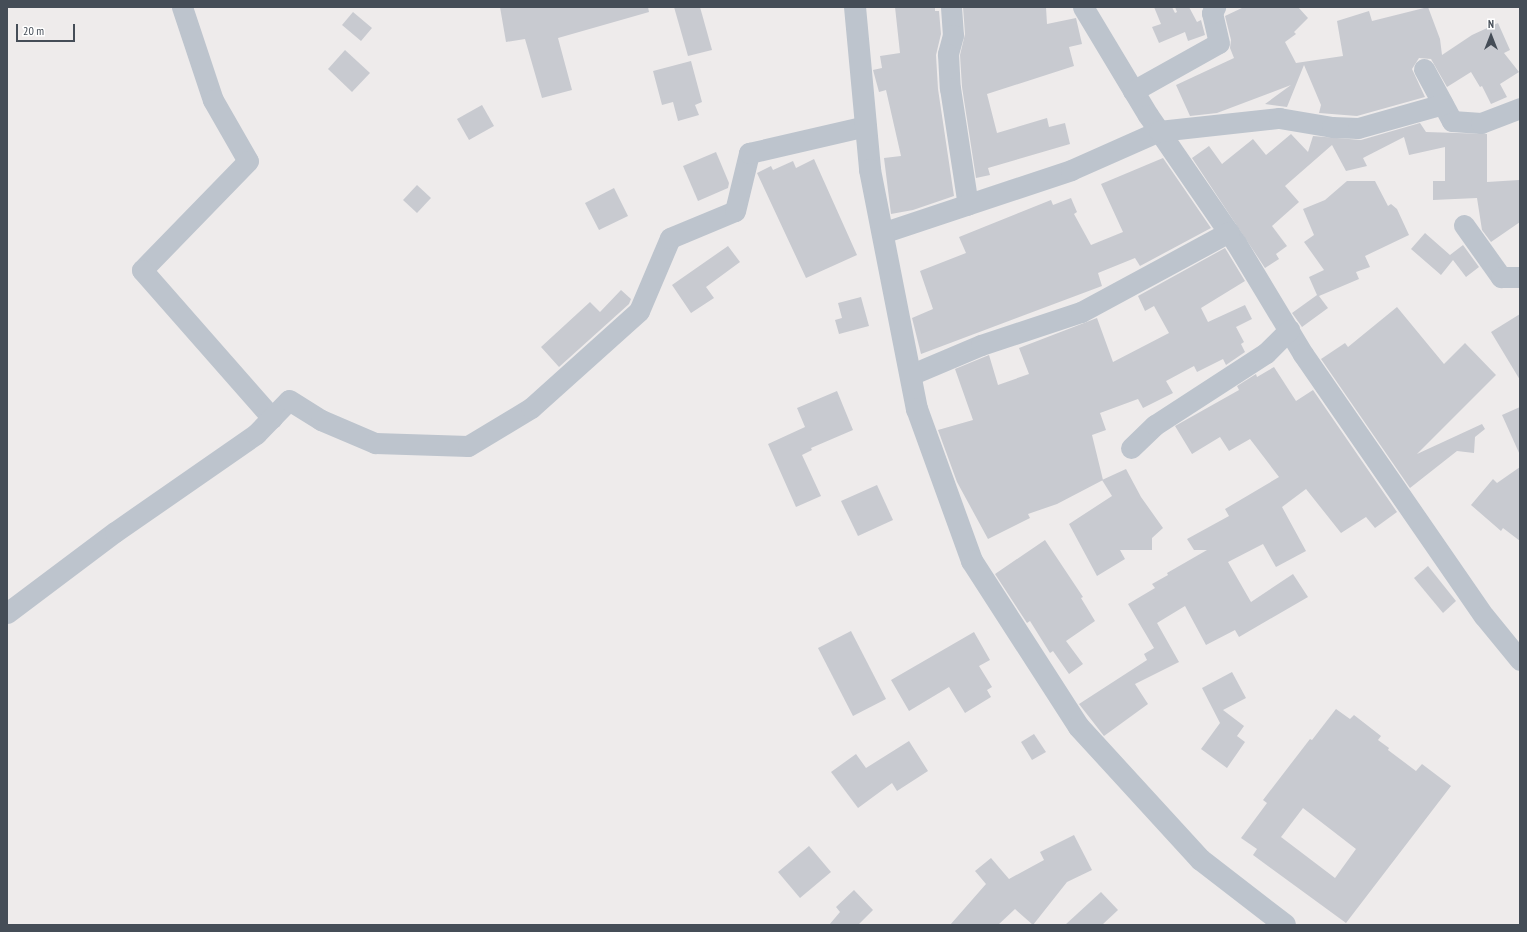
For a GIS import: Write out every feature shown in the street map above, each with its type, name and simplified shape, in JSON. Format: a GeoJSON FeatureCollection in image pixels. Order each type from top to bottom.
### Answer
{"type":"FeatureCollection","features":[{"type":"Feature","properties":{"kind":"street"},"geometry":{"type":"LineString","coordinates":[[182,7],[214,100],[248,161],[142,270],[272,418]]}},
{"type":"Feature","properties":{"kind":"street"},"geometry":{"type":"LineString","coordinates":[[855,7],[870,170],[917,409],[972,561],[1079,727],[1201,860],[1285,925]]}},
{"type":"Feature","properties":{"kind":"street"},"geometry":{"type":"LineString","coordinates":[[951,7],[953,35],[948,54],[950,88],[968,204]]}},
{"type":"Feature","properties":{"kind":"street"},"geometry":{"type":"LineString","coordinates":[[1083,7],[1133,91],[1229,232],[1289,330],[1484,616],[1520,660]]}},
{"type":"Feature","properties":{"kind":"street"},"geometry":{"type":"LineString","coordinates":[[1133,91],[1219,43],[1212,13],[1215,7]]}},
{"type":"Feature","properties":{"kind":"street"},"geometry":{"type":"LineString","coordinates":[[1424,69],[1452,121],[1481,123],[1520,108]]}},
{"type":"Feature","properties":{"kind":"street"},"geometry":{"type":"LineString","coordinates":[[882,234],[1071,170],[1159,131],[1279,118],[1332,127],[1358,128],[1443,104]]}},
{"type":"Feature","properties":{"kind":"street"},"geometry":{"type":"LineString","coordinates":[[7,613],[115,532],[256,434],[289,400],[321,420],[375,443],[468,446],[531,408],[639,311],[670,238],[735,211],[749,153],[866,126]]}},
{"type":"Feature","properties":{"kind":"street"},"geometry":{"type":"LineString","coordinates":[[1464,225],[1501,277],[1520,277]]}},
{"type":"Feature","properties":{"kind":"street"},"geometry":{"type":"LineString","coordinates":[[910,375],[981,345],[1081,312],[1229,232]]}},
{"type":"Feature","properties":{"kind":"street"},"geometry":{"type":"LineString","coordinates":[[1131,448],[1155,425],[1266,353],[1289,330]]}},
{"type":"Feature","properties":{"kind":"building"},"geometry":{"type":"Polygon","coordinates":[[[500,7],[648,7],[649,12],[558,38],[572,90],[542,98],[525,39],[506,42],[500,7]]]}},
{"type":"Feature","properties":{"kind":"building"},"geometry":{"type":"Polygon","coordinates":[[[674,7],[700,7],[712,50],[688,56],[674,7]]]}},
{"type":"Feature","properties":{"kind":"building"},"geometry":{"type":"Polygon","coordinates":[[[895,7],[935,7],[935,11],[939,11],[941,34],[936,55],[938,89],[954,196],[913,210],[891,214],[884,158],[901,156],[886,90],[879,92],[873,70],[882,68],[880,56],[900,53],[895,7]]]}},
{"type":"Feature","properties":{"kind":"building"},"geometry":{"type":"Polygon","coordinates":[[[963,7],[1046,7],[1047,24],[1076,18],[1082,44],[1069,47],[1074,66],[987,94],[997,133],[1047,118],[1049,127],[1065,123],[1070,144],[988,168],[990,175],[976,178],[962,87],[960,55],[965,34],[963,7]]]}},
{"type":"Feature","properties":{"kind":"building"},"geometry":{"type":"Polygon","coordinates":[[[1154,7],[1172,7],[1175,13],[1177,12],[1175,7],[1189,7],[1197,22],[1201,20],[1205,35],[1188,41],[1185,32],[1159,43],[1152,27],[1161,24],[1154,7]]]}},
{"type":"Feature","properties":{"kind":"building"},"geometry":{"type":"Polygon","coordinates":[[[1244,7],[1298,7],[1308,18],[1294,32],[1296,34],[1285,42],[1296,63],[1343,56],[1337,21],[1369,11],[1372,21],[1428,7],[1440,39],[1442,55],[1472,35],[1498,23],[1510,50],[1504,53],[1519,72],[1500,84],[1507,97],[1491,104],[1482,86],[1480,87],[1471,72],[1447,87],[1431,59],[1419,58],[1412,69],[1425,97],[1357,116],[1319,113],[1321,105],[1304,65],[1287,107],[1265,104],[1291,85],[1217,113],[1190,116],[1176,85],[1234,58],[1230,48],[1231,40],[1225,16],[1244,7]]]}},
{"type":"Feature","properties":{"kind":"building"},"geometry":{"type":"Polygon","coordinates":[[[353,12],[372,28],[361,41],[342,25],[353,12]]]}},
{"type":"Feature","properties":{"kind":"building"},"geometry":{"type":"Polygon","coordinates":[[[345,50],[370,73],[352,92],[328,69],[345,50]]]}},
{"type":"Feature","properties":{"kind":"building"},"geometry":{"type":"Polygon","coordinates":[[[691,61],[702,102],[695,105],[699,115],[678,121],[673,102],[662,105],[653,71],[691,61]]]}},
{"type":"Feature","properties":{"kind":"building"},"geometry":{"type":"Polygon","coordinates":[[[482,105],[494,126],[469,140],[457,119],[482,105]]]}},
{"type":"Feature","properties":{"kind":"building"},"geometry":{"type":"Polygon","coordinates":[[[1420,123],[1426,132],[1487,134],[1487,182],[1519,180],[1520,222],[1491,242],[1482,230],[1477,198],[1433,200],[1433,181],[1445,181],[1445,147],[1409,155],[1404,137],[1363,158],[1367,166],[1346,171],[1332,145],[1285,186],[1299,202],[1272,226],[1287,246],[1276,254],[1279,259],[1265,268],[1192,158],[1209,146],[1222,164],[1253,139],[1266,155],[1291,134],[1308,152],[1313,136],[1361,140],[1420,123]]]}},
{"type":"Feature","properties":{"kind":"building"},"geometry":{"type":"Polygon","coordinates":[[[716,152],[729,183],[728,188],[698,201],[683,166],[716,152]]]}},
{"type":"Feature","properties":{"kind":"building"},"geometry":{"type":"Polygon","coordinates":[[[1163,158],[1211,228],[1140,266],[1135,258],[1098,273],[1102,286],[921,354],[912,318],[933,309],[920,271],[966,253],[959,237],[1051,200],[1053,205],[1071,198],[1077,212],[1074,214],[1091,245],[1123,232],[1101,184],[1163,158]]]}},
{"type":"Feature","properties":{"kind":"building"},"geometry":{"type":"Polygon","coordinates":[[[814,159],[857,255],[806,278],[757,173],[771,166],[773,170],[793,161],[796,168],[814,159]]]}},
{"type":"Feature","properties":{"kind":"building"},"geometry":{"type":"Polygon","coordinates":[[[1347,181],[1375,181],[1388,206],[1391,204],[1397,209],[1409,235],[1365,256],[1370,267],[1356,272],[1359,279],[1319,296],[1328,308],[1302,327],[1292,313],[1317,295],[1309,277],[1324,270],[1304,242],[1314,235],[1303,209],[1325,200],[1347,181]]]}},
{"type":"Feature","properties":{"kind":"building"},"geometry":{"type":"Polygon","coordinates":[[[417,185],[431,198],[417,213],[403,200],[417,185]]]}},
{"type":"Feature","properties":{"kind":"building"},"geometry":{"type":"Polygon","coordinates":[[[614,188],[628,216],[599,230],[585,203],[614,188]]]}},
{"type":"Feature","properties":{"kind":"building"},"geometry":{"type":"Polygon","coordinates":[[[1425,233],[1450,255],[1463,245],[1479,267],[1466,277],[1453,260],[1441,275],[1411,249],[1425,233]]]}},
{"type":"Feature","properties":{"kind":"building"},"geometry":{"type":"Polygon","coordinates":[[[728,246],[740,262],[706,287],[714,298],[691,313],[672,285],[728,246]]]}},
{"type":"Feature","properties":{"kind":"building"},"geometry":{"type":"Polygon","coordinates":[[[1225,248],[1245,281],[1201,308],[1208,322],[1245,305],[1252,319],[1236,327],[1244,342],[1241,344],[1245,352],[1226,365],[1223,359],[1197,372],[1194,366],[1166,381],[1173,393],[1143,408],[1138,399],[1100,413],[1106,430],[1092,435],[1103,480],[1057,504],[1028,514],[1030,518],[988,539],[957,482],[938,430],[973,420],[955,369],[989,355],[998,385],[1029,374],[1019,348],[1097,318],[1113,362],[1169,333],[1154,306],[1145,311],[1138,296],[1225,248]]]}},
{"type":"Feature","properties":{"kind":"building"},"geometry":{"type":"Polygon","coordinates":[[[621,290],[631,299],[629,304],[559,367],[541,347],[590,302],[600,312],[621,290]]]}},
{"type":"Feature","properties":{"kind":"building"},"geometry":{"type":"Polygon","coordinates":[[[861,297],[869,326],[839,334],[835,320],[842,318],[838,303],[861,297]]]}},
{"type":"Feature","properties":{"kind":"building"},"geometry":{"type":"Polygon","coordinates":[[[1397,307],[1444,364],[1465,343],[1496,375],[1417,454],[1482,424],[1485,429],[1475,437],[1474,453],[1457,451],[1410,488],[1321,359],[1345,343],[1348,347],[1397,307]]]}},
{"type":"Feature","properties":{"kind":"building"},"geometry":{"type":"Polygon","coordinates":[[[1520,314],[1520,380],[1491,332],[1520,314]]]}},
{"type":"Feature","properties":{"kind":"building"},"geometry":{"type":"Polygon","coordinates":[[[1274,367],[1296,401],[1313,390],[1397,512],[1375,528],[1366,517],[1341,533],[1306,489],[1282,507],[1306,551],[1276,567],[1263,544],[1228,562],[1251,602],[1293,574],[1308,597],[1239,637],[1235,630],[1206,645],[1185,606],[1157,623],[1179,662],[1135,684],[1148,704],[1104,736],[1079,704],[1147,660],[1144,654],[1154,648],[1128,604],[1155,588],[1152,584],[1168,575],[1167,573],[1207,550],[1194,550],[1187,539],[1229,516],[1225,509],[1279,477],[1250,439],[1229,451],[1220,437],[1192,454],[1175,426],[1239,390],[1237,386],[1256,374],[1257,377],[1274,367]]]}},
{"type":"Feature","properties":{"kind":"building"},"geometry":{"type":"Polygon","coordinates":[[[837,391],[853,430],[811,448],[812,450],[802,455],[821,496],[796,507],[768,444],[805,427],[797,408],[837,391]]]}},
{"type":"Feature","properties":{"kind":"building"},"geometry":{"type":"Polygon","coordinates":[[[1520,407],[1520,455],[1502,415],[1520,407]]]}},
{"type":"Feature","properties":{"kind":"building"},"geometry":{"type":"Polygon","coordinates":[[[1520,467],[1520,541],[1503,528],[1501,531],[1471,505],[1493,479],[1497,483],[1520,467]]]}},
{"type":"Feature","properties":{"kind":"building"},"geometry":{"type":"Polygon","coordinates":[[[1126,469],[1141,497],[1163,528],[1152,538],[1152,550],[1120,550],[1125,559],[1097,576],[1069,524],[1112,496],[1102,480],[1126,469]]]}},
{"type":"Feature","properties":{"kind":"building"},"geometry":{"type":"Polygon","coordinates":[[[877,485],[893,520],[858,536],[841,501],[877,485]]]}},
{"type":"Feature","properties":{"kind":"building"},"geometry":{"type":"Polygon","coordinates":[[[1045,540],[1083,597],[1081,598],[1095,621],[1066,641],[1083,664],[1069,674],[1053,651],[1050,653],[1030,621],[1027,623],[995,574],[1045,540]]]}},
{"type":"Feature","properties":{"kind":"building"},"geometry":{"type":"Polygon","coordinates":[[[1428,566],[1456,601],[1443,613],[1414,578],[1428,566]]]}},
{"type":"Feature","properties":{"kind":"building"},"geometry":{"type":"Polygon","coordinates":[[[851,631],[886,699],[853,716],[818,648],[851,631]]]}},
{"type":"Feature","properties":{"kind":"building"},"geometry":{"type":"Polygon","coordinates":[[[974,632],[990,660],[979,666],[992,687],[987,690],[991,697],[965,713],[949,687],[909,711],[891,680],[974,632]]]}},
{"type":"Feature","properties":{"kind":"building"},"geometry":{"type":"Polygon","coordinates":[[[1232,672],[1246,698],[1223,710],[1244,726],[1237,736],[1245,742],[1227,768],[1201,749],[1220,723],[1202,688],[1232,672]]]}},
{"type":"Feature","properties":{"kind":"building"},"geometry":{"type":"Polygon","coordinates":[[[1336,709],[1350,719],[1354,715],[1381,736],[1378,740],[1389,748],[1388,750],[1416,771],[1422,764],[1451,786],[1346,923],[1253,855],[1257,849],[1241,838],[1267,803],[1263,800],[1310,739],[1312,740],[1336,709]],[[1303,808],[1281,837],[1335,878],[1356,849],[1303,808]]]}},
{"type":"Feature","properties":{"kind":"building"},"geometry":{"type":"Polygon","coordinates":[[[1034,734],[1046,752],[1032,760],[1021,742],[1034,734]]]}},
{"type":"Feature","properties":{"kind":"building"},"geometry":{"type":"Polygon","coordinates":[[[909,741],[928,771],[897,791],[892,783],[858,808],[831,772],[856,754],[866,768],[909,741]]]}},
{"type":"Feature","properties":{"kind":"building"},"geometry":{"type":"Polygon","coordinates":[[[1074,835],[1092,870],[1067,882],[1033,925],[1015,909],[998,925],[950,925],[986,884],[975,871],[991,858],[1009,879],[1044,860],[1040,852],[1074,835]]]}},
{"type":"Feature","properties":{"kind":"building"},"geometry":{"type":"Polygon","coordinates":[[[809,846],[831,872],[800,898],[778,872],[809,846]]]}},
{"type":"Feature","properties":{"kind":"building"},"geometry":{"type":"Polygon","coordinates":[[[854,890],[873,910],[858,925],[829,925],[840,912],[836,907],[854,890]]]}},
{"type":"Feature","properties":{"kind":"building"},"geometry":{"type":"Polygon","coordinates":[[[1101,892],[1118,910],[1102,925],[1065,925],[1101,892]]]}}]}
